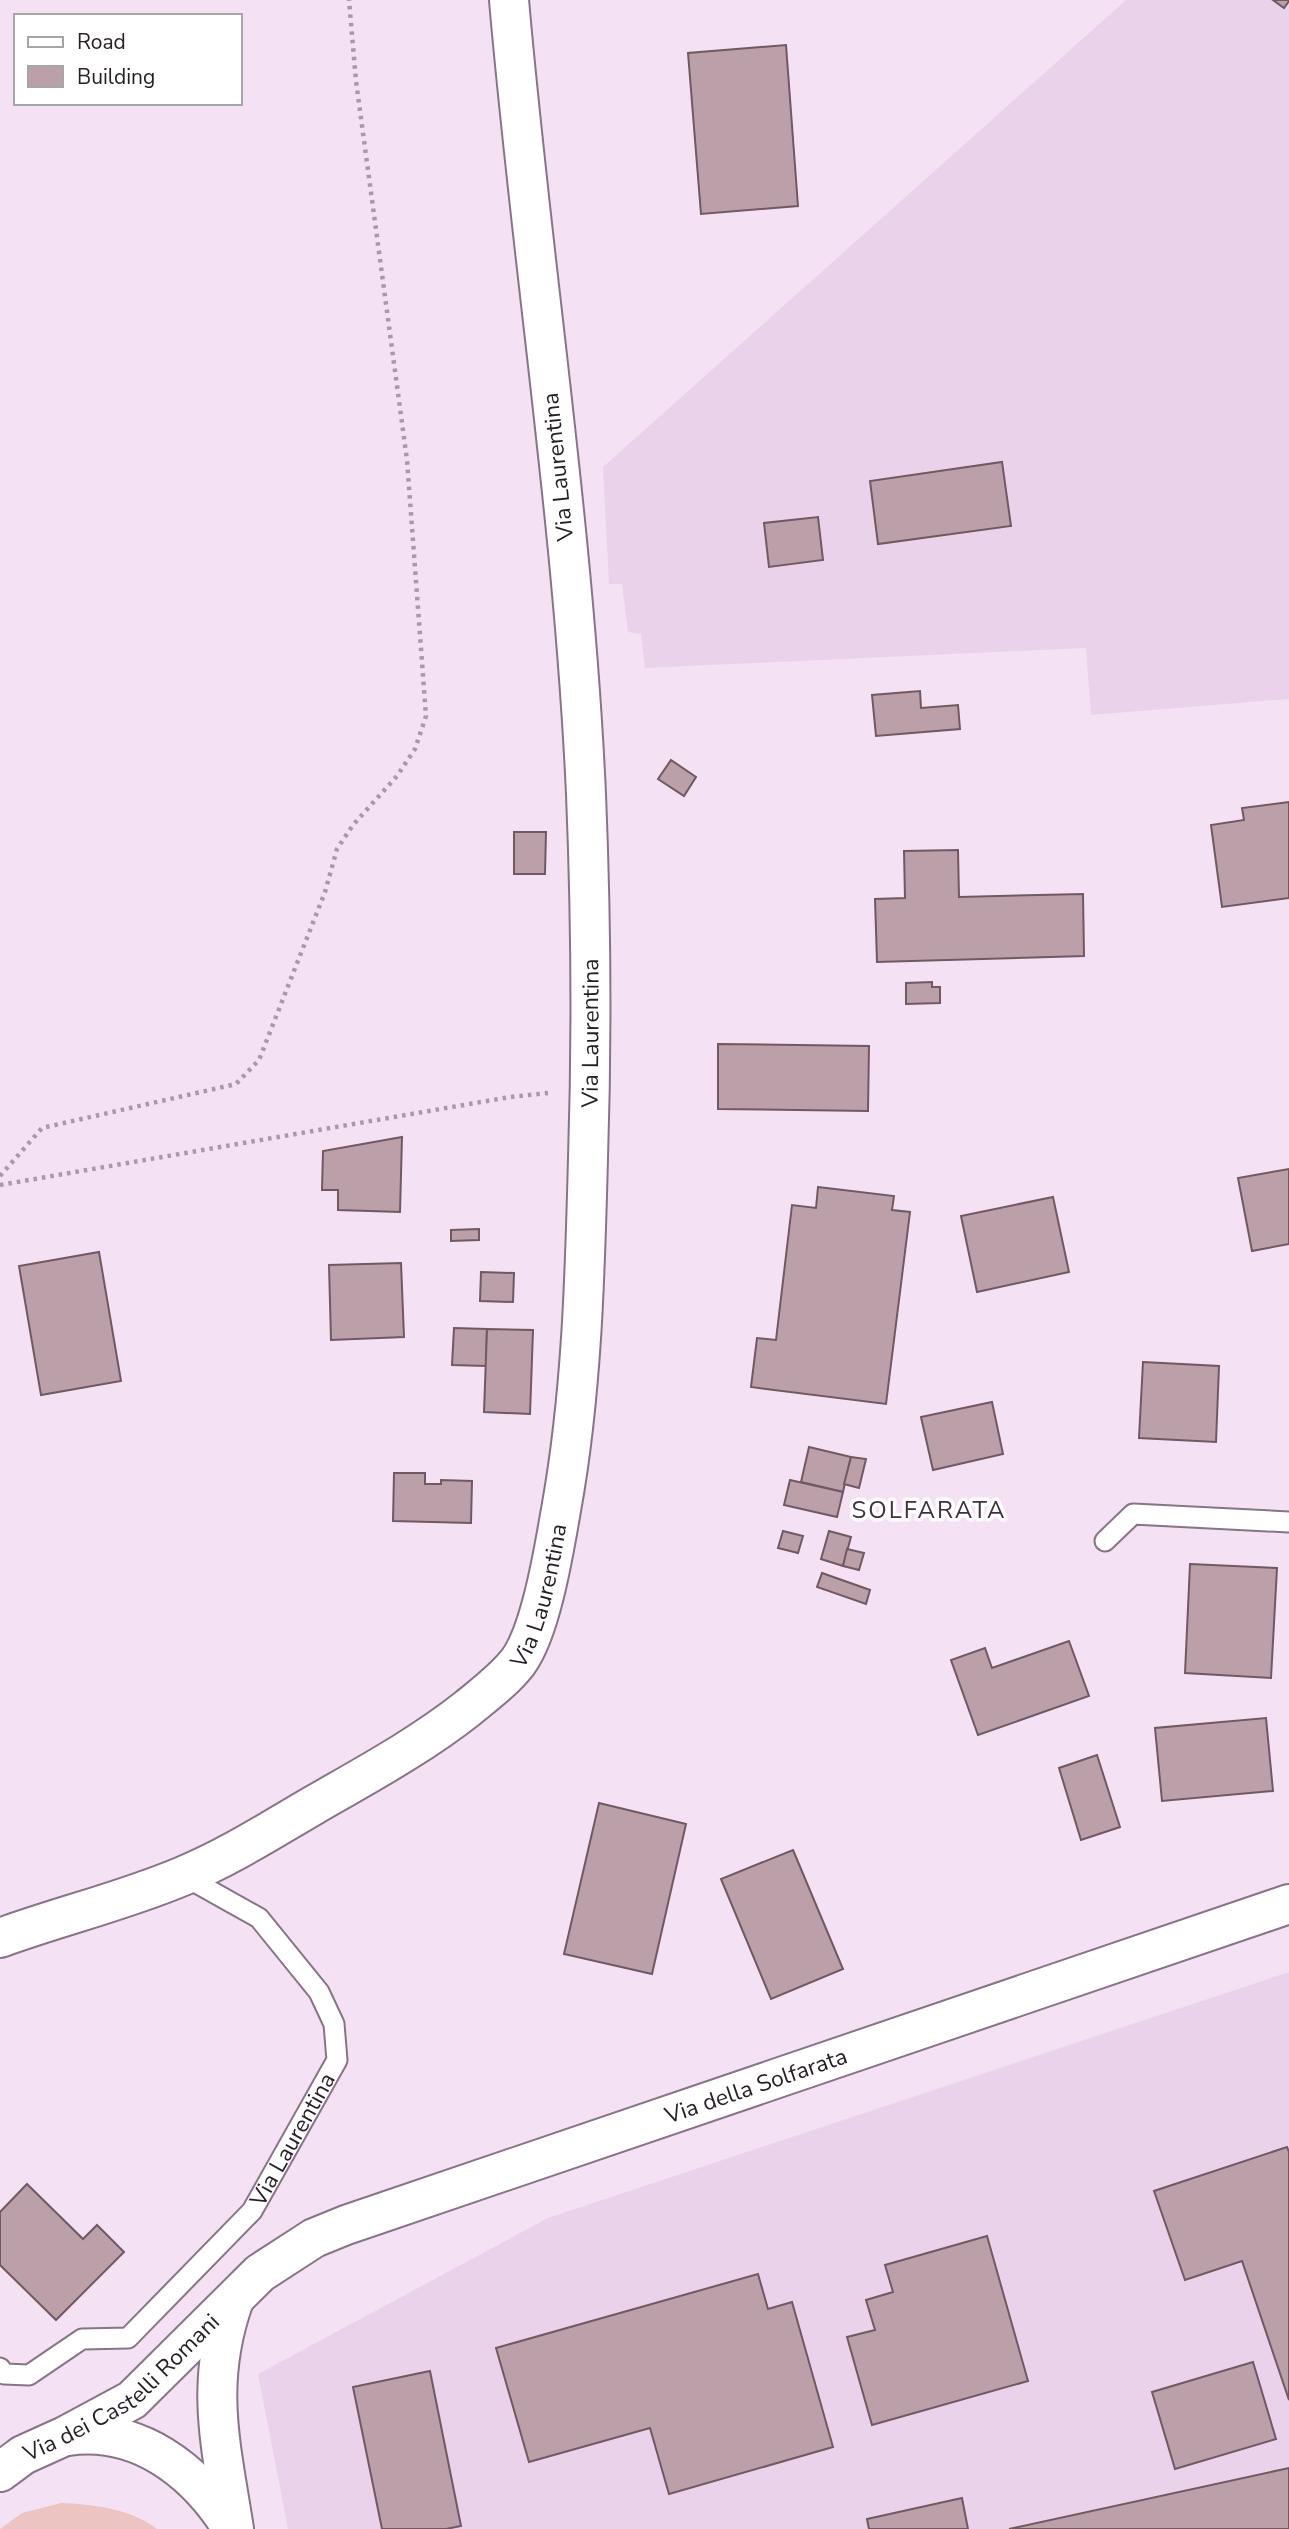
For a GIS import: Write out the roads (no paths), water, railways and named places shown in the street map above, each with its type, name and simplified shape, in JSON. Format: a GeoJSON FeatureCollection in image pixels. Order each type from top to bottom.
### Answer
{"type":"FeatureCollection","features":[{"type":"Feature","properties":{"kind":"main road","name":"Via Laurentina"},"geometry":{"type":"LineString","coordinates":[[0,1938],[184,1876],[225,1856],[440,1730],[506,1675],[527,1647],[551,1561],[567,1475],[578,1385],[590,1090],[590,935],[586,790],[571,597],[521,136],[509,0]]}},
{"type":"Feature","properties":{"kind":"main road","name":"Via della Solfarata"},"geometry":{"type":"LineString","coordinates":[[236,2295],[287,2253],[346,2225],[1289,1904]]}},
{"type":"Feature","properties":{"kind":"main road","name":"Via dei Castelli Romani"},"geometry":{"type":"LineString","coordinates":[[0,2472],[23,2455],[132,2400],[236,2295]]}},
{"type":"Feature","properties":{"kind":"main road"},"geometry":{"type":"LineString","coordinates":[[233,2529],[217,2419],[216,2388],[218,2357],[225,2324],[236,2295]]}},
{"type":"Feature","properties":{"kind":"main road"},"geometry":{"type":"LineString","coordinates":[[65,2436],[94,2433],[108,2435],[133,2441],[150,2449],[181,2469],[197,2484],[233,2529]]}},
{"type":"Feature","properties":{"kind":"lane"},"geometry":{"type":"LineString","coordinates":[[1105,1541],[1133,1514],[1289,1522]]}},
{"type":"Feature","properties":{"kind":"lane","name":"Via Laurentina"},"geometry":{"type":"LineString","coordinates":[[0,2368],[4,2374],[29,2375],[82,2339],[128,2338],[252,2211],[337,2060],[334,2024],[319,1993],[259,1918],[184,1876]]}},
{"type":"Feature","properties":{"kind":"district","name":"SOLFARATA"},"geometry":{"type":"Point","coordinates":[929,1510]}}]}
